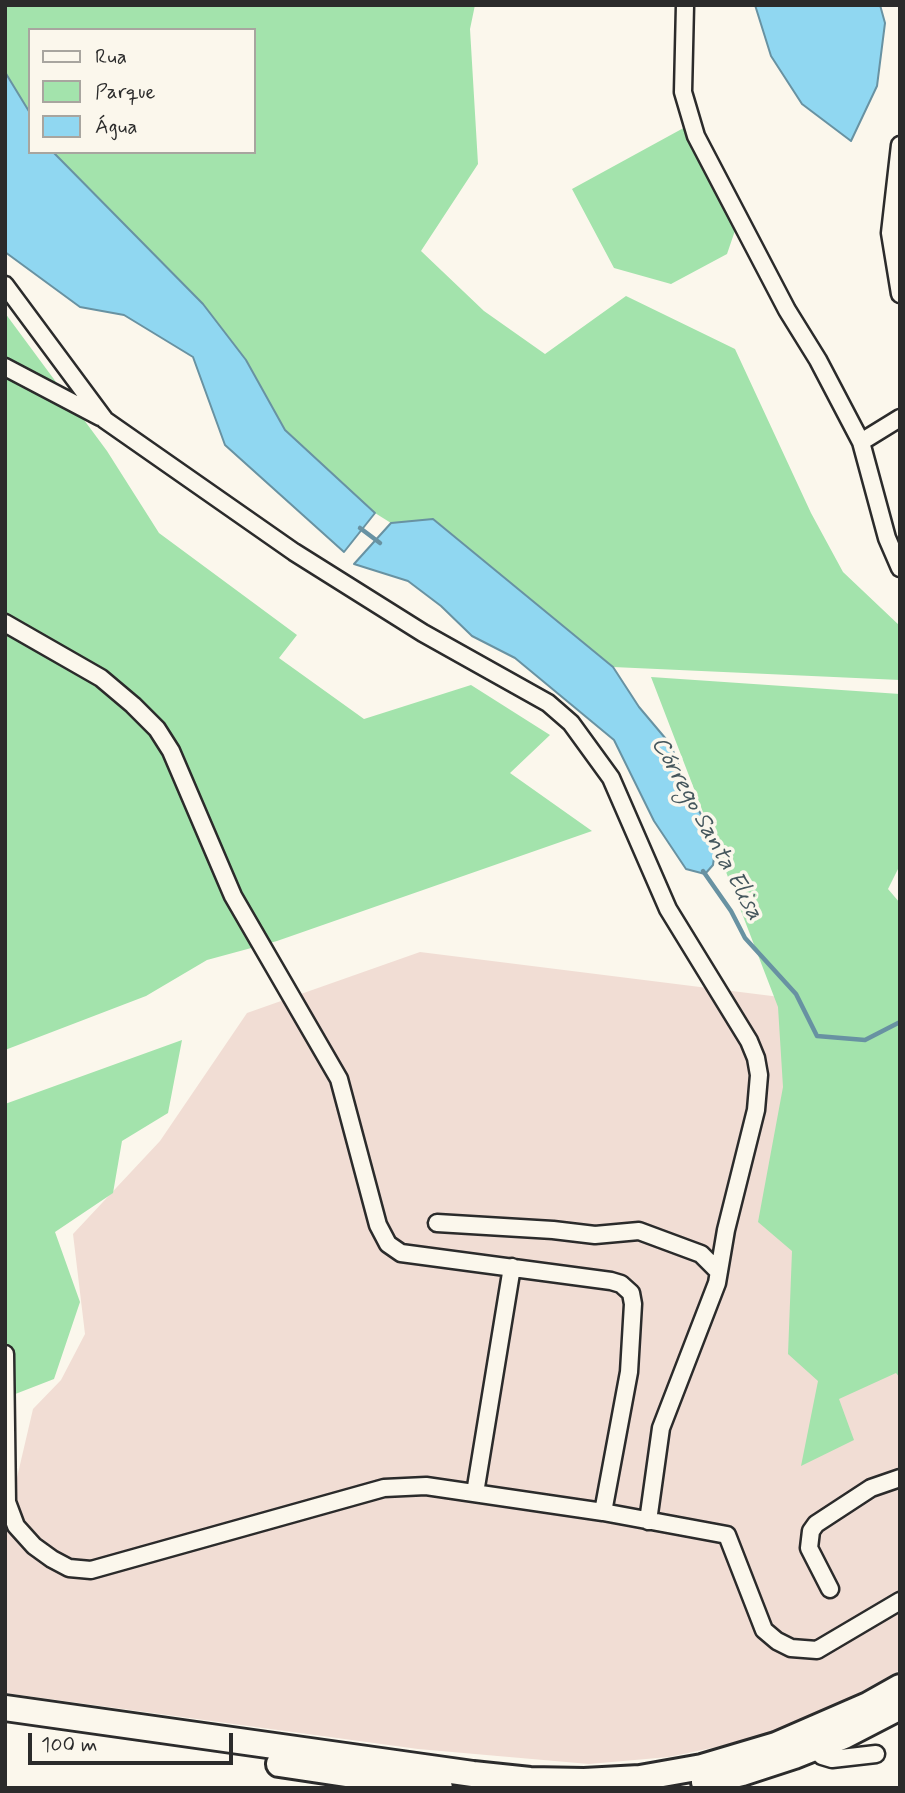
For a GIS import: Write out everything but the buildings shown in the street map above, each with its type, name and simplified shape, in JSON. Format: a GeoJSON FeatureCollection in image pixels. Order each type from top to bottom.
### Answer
{"type":"FeatureCollection","features":[{"type":"Feature","properties":{"kind":"highway"},"geometry":{"type":"LineString","coordinates":[[9,1716],[473,1781],[584,1781],[640,1778],[702,1767],[776,1745],[867,1705],[900,1687]]}},
{"type":"Feature","properties":{"kind":"highway"},"geometry":{"type":"LineString","coordinates":[[676,1788],[742,1773],[815,1748],[900,1707]]}},
{"type":"Feature","properties":{"kind":"highway"},"geometry":{"type":"LineString","coordinates":[[88,1728],[440,1788]]}},
{"type":"Feature","properties":{"kind":"lane"},"geometry":{"type":"LineString","coordinates":[[685,5],[683,92],[696,136],[787,310],[818,360],[861,442],[887,538],[900,568]]}},
{"type":"Feature","properties":{"kind":"lane"},"geometry":{"type":"LineString","coordinates":[[900,145],[890,233],[900,294]]}},
{"type":"Feature","properties":{"kind":"lane"},"geometry":{"type":"LineString","coordinates":[[5,285],[105,420]]}},
{"type":"Feature","properties":{"kind":"lane"},"geometry":{"type":"LineString","coordinates":[[5,367],[105,420],[294,552],[423,633],[548,703],[571,723],[611,778],[668,909],[748,1041],[756,1058],[759,1076],[755,1110],[726,1230],[717,1283],[661,1428],[648,1521]]}},
{"type":"Feature","properties":{"kind":"lane"},"geometry":{"type":"LineString","coordinates":[[861,442],[900,418]]}},
{"type":"Feature","properties":{"kind":"lane"},"geometry":{"type":"LineString","coordinates":[[5,622],[101,678],[157,729],[171,751],[233,896],[339,1079],[378,1225],[388,1244],[401,1253],[611,1281],[621,1284],[631,1293],[633,1304],[629,1372],[603,1512]]}},
{"type":"Feature","properties":{"kind":"lane"},"geometry":{"type":"LineString","coordinates":[[437,1223],[595,1235],[639,1231],[701,1254],[719,1272]]}},
{"type":"Feature","properties":{"kind":"lane"},"geometry":{"type":"LineString","coordinates":[[475,1493],[512,1267]]}},
{"type":"Feature","properties":{"kind":"lane"},"geometry":{"type":"LineString","coordinates":[[5,1354],[7,1502],[16,1526],[34,1546],[69,1568],[91,1570],[384,1488],[426,1486],[603,1512],[727,1535],[764,1630],[791,1648],[817,1650],[900,1601]]}},
{"type":"Feature","properties":{"kind":"lane"},"geometry":{"type":"LineString","coordinates":[[830,1590],[809,1548],[811,1531],[829,1514],[871,1488],[900,1478]]}},
{"type":"Feature","properties":{"kind":"lane"},"geometry":{"type":"LineString","coordinates":[[815,1748],[822,1756],[832,1759],[876,1754]]}},
{"type":"Feature","properties":{"kind":"shaded area"},"geometry":{"type":"Polygon","coordinates":[[[420,952],[900,1012],[900,1670],[824,1712],[745,1741],[669,1757],[589,1764],[418,1749],[5,1693],[5,1529],[33,1409],[61,1380],[85,1334],[73,1234],[160,1141],[247,1013],[420,952]]]}},
{"type":"Feature","properties":{"kind":"green space"},"geometry":{"type":"Polygon","coordinates":[[[5,5],[475,5],[470,29],[478,164],[421,251],[484,311],[545,354],[626,296],[735,349],[811,513],[843,572],[900,626],[900,680],[613,667],[433,520],[391,523],[375,513],[285,430],[246,360],[203,304],[55,154],[256,154],[256,28],[28,28],[28,110],[5,72],[5,5]]]}},
{"type":"Feature","properties":{"kind":"green space"},"geometry":{"type":"Polygon","coordinates":[[[689,125],[740,216],[727,254],[671,284],[614,268],[572,189],[689,125]]]}},
{"type":"Feature","properties":{"kind":"green space"},"geometry":{"type":"Polygon","coordinates":[[[5,313],[107,451],[159,533],[297,635],[279,658],[364,719],[471,685],[550,735],[510,773],[592,831],[277,941],[207,960],[146,996],[5,1050],[5,313]]]}},
{"type":"Feature","properties":{"kind":"green space"},"geometry":{"type":"Polygon","coordinates":[[[651,677],[900,694],[900,865],[888,889],[900,903],[900,1378],[896,1373],[839,1399],[854,1440],[801,1466],[818,1381],[788,1354],[792,1251],[758,1222],[783,1087],[778,1007],[651,677]]]}},
{"type":"Feature","properties":{"kind":"green space"},"geometry":{"type":"Polygon","coordinates":[[[182,1040],[168,1113],[122,1141],[113,1193],[55,1232],[80,1302],[54,1379],[5,1398],[5,1104],[182,1040]]]}},
{"type":"Feature","properties":{"kind":"water"},"geometry":{"type":"Polygon","coordinates":[[[755,5],[880,5],[885,23],[877,86],[851,141],[802,104],[771,56],[755,5]]]}},
{"type":"Feature","properties":{"kind":"water"},"geometry":{"type":"Polygon","coordinates":[[[5,72],[28,110],[28,154],[55,154],[203,304],[246,360],[285,430],[375,513],[344,552],[225,445],[193,357],[124,315],[80,307],[5,252],[5,72]]]}},
{"type":"Feature","properties":{"kind":"water"},"geometry":{"type":"Polygon","coordinates":[[[433,519],[613,667],[639,707],[671,745],[687,788],[716,843],[713,865],[705,874],[686,869],[654,821],[614,740],[515,658],[472,636],[441,606],[408,581],[354,564],[391,523],[433,519]]]}},
{"type":"Feature","properties":{"kind":"waterway","name":"Córrego Santa Elisa"},"geometry":{"type":"LineString","coordinates":[[360,528],[380,543]]}},
{"type":"Feature","properties":{"kind":"waterway","name":"Córrego Santa Elisa"},"geometry":{"type":"LineString","coordinates":[[703,871],[731,911],[745,938],[796,994],[817,1036],[865,1040],[900,1022]]}}]}
